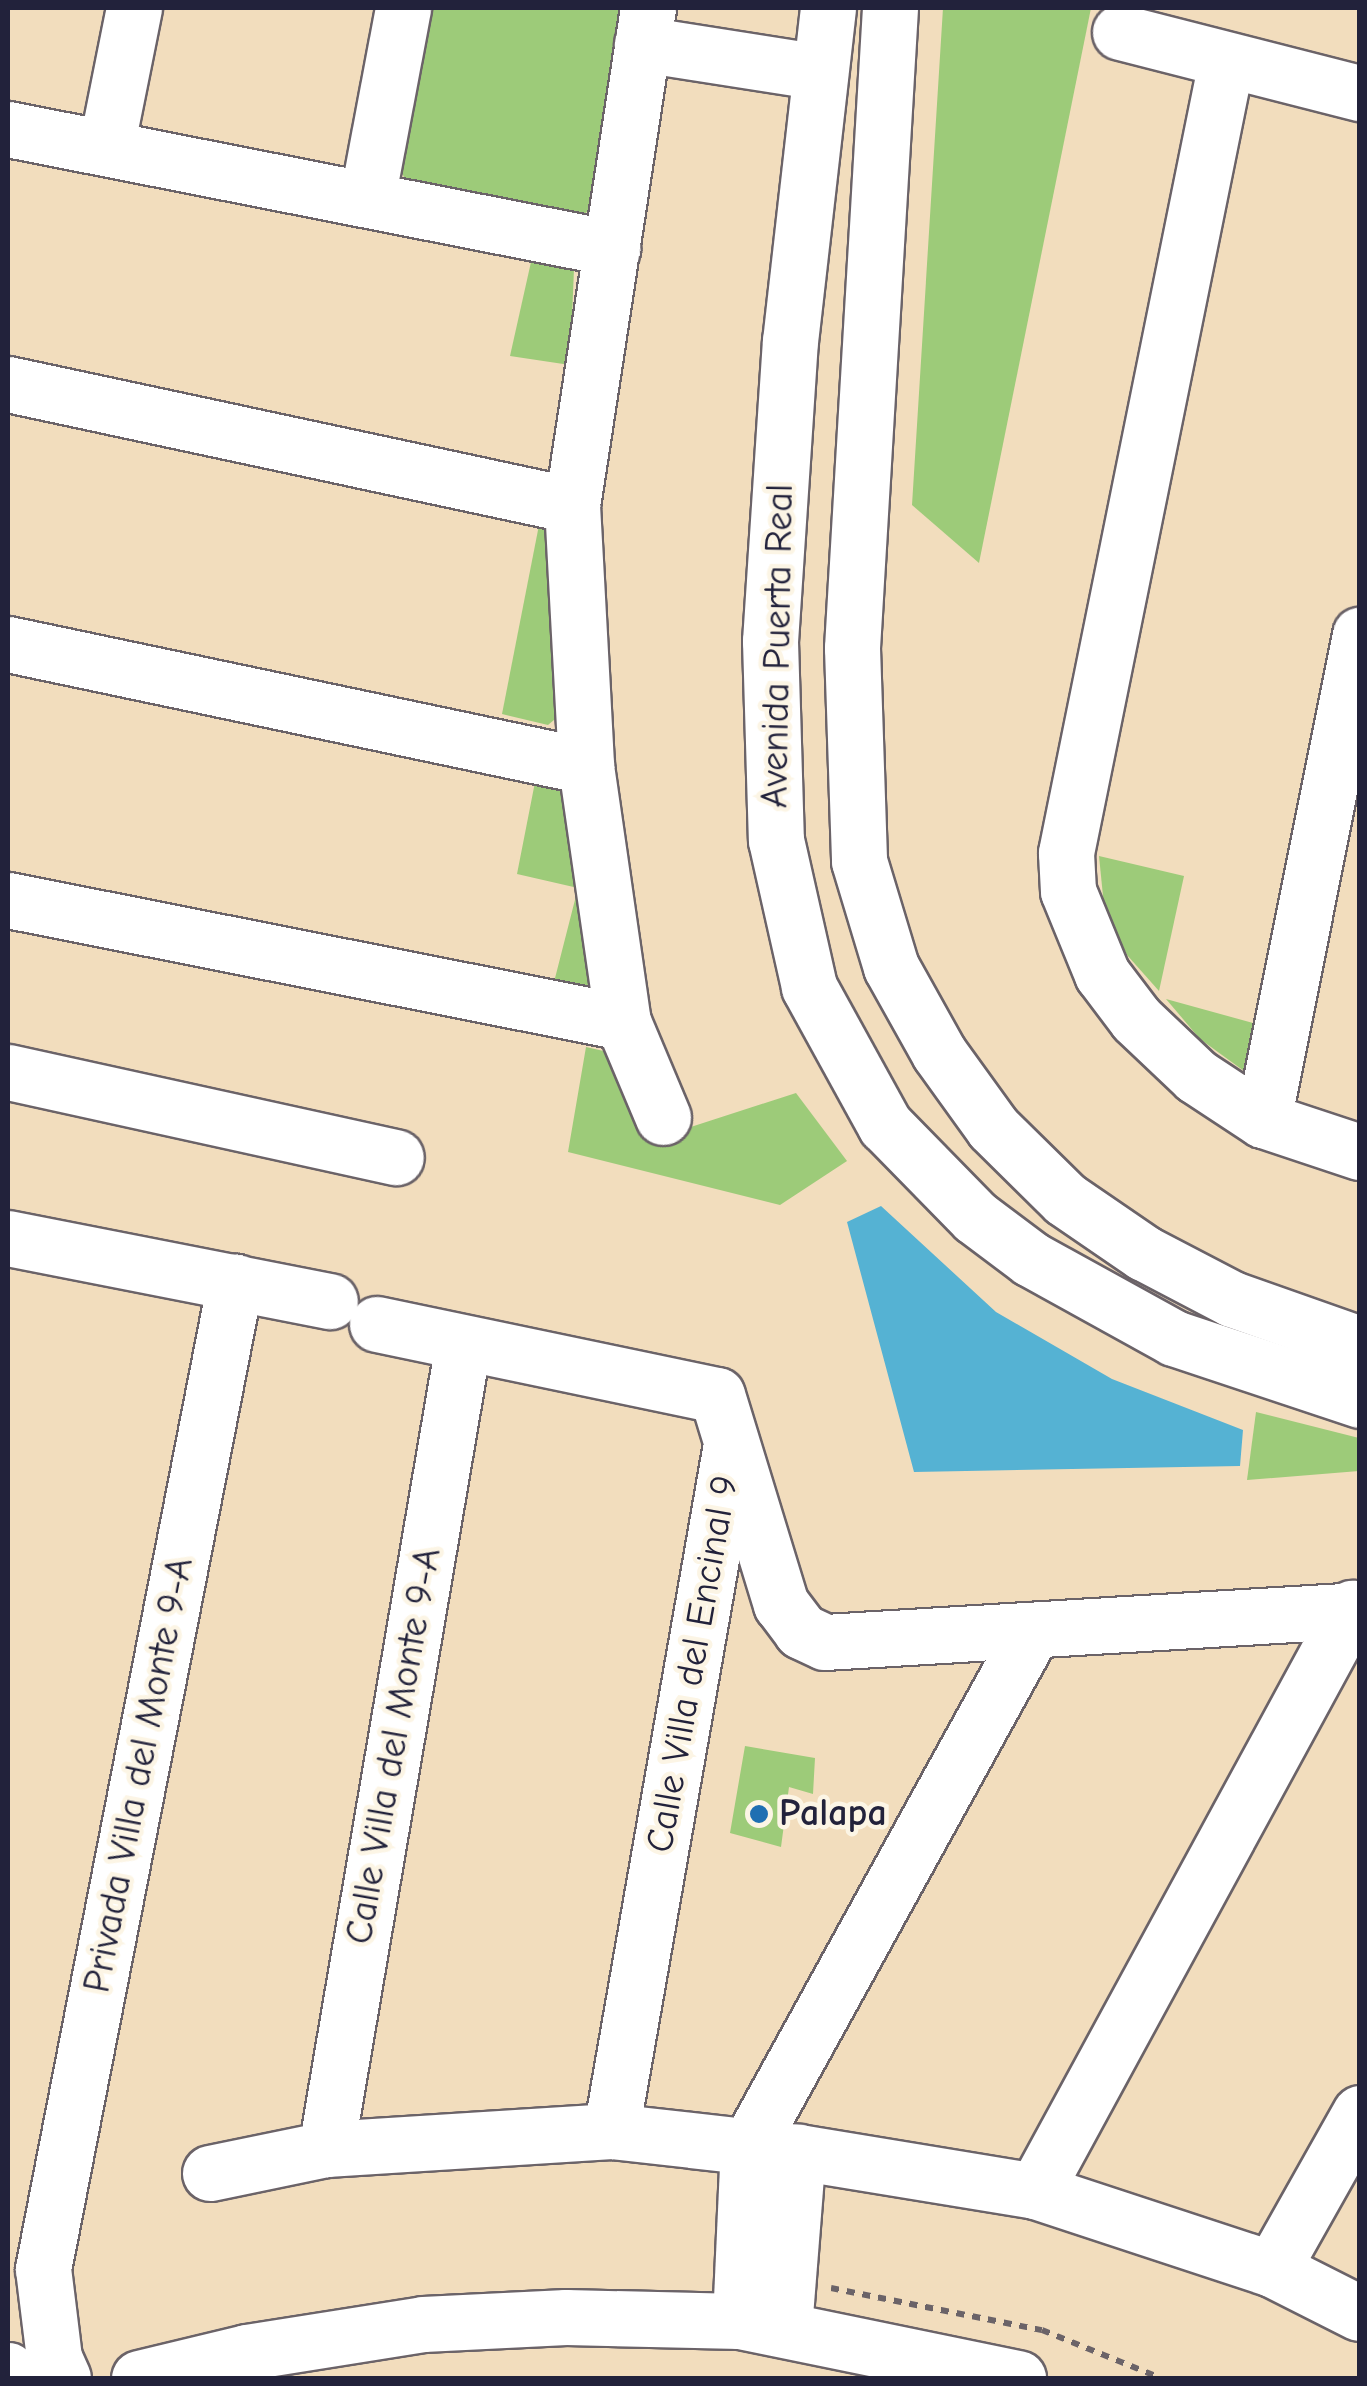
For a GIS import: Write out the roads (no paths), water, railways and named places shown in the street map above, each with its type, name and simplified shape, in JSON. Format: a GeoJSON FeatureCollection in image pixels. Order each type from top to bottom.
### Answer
{"type":"FeatureCollection","features":[{"type":"Feature","properties":{"kind":"street"},"geometry":{"type":"LineString","coordinates":[[106,148],[134,8]]}},
{"type":"Feature","properties":{"kind":"street"},"geometry":{"type":"LineString","coordinates":[[367,199],[403,8]]}},
{"type":"Feature","properties":{"kind":"street","name":"Avenida Puerta Real"},"geometry":{"type":"LineString","coordinates":[[890,8],[852,648],[858,861],[891,967],[939,1053],[1026,1167],[1144,1253],[1232,1299],[1360,1344]]}},
{"type":"Feature","properties":{"kind":"street"},"geometry":{"type":"LineString","coordinates":[[663,1117],[623,1022],[586,766],[572,506],[646,20],[731,41],[824,40]]}},
{"type":"Feature","properties":{"kind":"street"},"geometry":{"type":"LineString","coordinates":[[1120,32],[1360,93]]}},
{"type":"Feature","properties":{"kind":"street","name":"Avenida Puerta Real"},"geometry":{"type":"LineString","coordinates":[[824,40],[790,340],[770,641],[776,840],[809,987],[885,1125],[975,1217],[1098,1300],[1174,1338],[1360,1400]]}},
{"type":"Feature","properties":{"kind":"street"},"geometry":{"type":"LineString","coordinates":[[1226,62],[1066,853],[1068,891],[1102,974],[1136,1020],[1196,1076],[1263,1120],[1360,1152]]}},
{"type":"Feature","properties":{"kind":"street"},"geometry":{"type":"LineString","coordinates":[[8,128],[612,248]]}},
{"type":"Feature","properties":{"kind":"street"},"geometry":{"type":"LineString","coordinates":[[8,384],[572,506]]}},
{"type":"Feature","properties":{"kind":"street"},"geometry":{"type":"LineString","coordinates":[[1263,1120],[1360,635]]}},
{"type":"Feature","properties":{"kind":"street"},"geometry":{"type":"LineString","coordinates":[[770,641],[852,648]]}},
{"type":"Feature","properties":{"kind":"street"},"geometry":{"type":"LineString","coordinates":[[8,644],[586,766]]}},
{"type":"Feature","properties":{"kind":"street"},"geometry":{"type":"LineString","coordinates":[[8,900],[623,1022]]}},
{"type":"Feature","properties":{"kind":"street"},"geometry":{"type":"LineString","coordinates":[[8,1072],[396,1157]]}},
{"type":"Feature","properties":{"kind":"street"},"geometry":{"type":"LineString","coordinates":[[8,1238],[235,1282],[464,1344],[717,1395],[733,1437]]}},
{"type":"Feature","properties":{"kind":"street","name":"Privada Villa del Monte 9-A"},"geometry":{"type":"LineString","coordinates":[[29,2372],[26,2270],[235,1282]]}},
{"type":"Feature","properties":{"kind":"street","name":"Calle Villa del Monte 9-A"},"geometry":{"type":"LineString","coordinates":[[326,2149],[464,1344]]}},
{"type":"Feature","properties":{"kind":"street","name":"Calle Villa del Encinal 9"},"geometry":{"type":"LineString","coordinates":[[733,1437],[781,1604],[801,1631],[825,1642],[1356,1609]]}},
{"type":"Feature","properties":{"kind":"street","name":"Calle Villa del Encinal 9"},"geometry":{"type":"LineString","coordinates":[[611,2131],[733,1437]]}},
{"type":"Feature","properties":{"kind":"street","name":"Calle Villa del Encinal 9"},"geometry":{"type":"LineString","coordinates":[[1035,2191],[1356,1609]]}},
{"type":"Feature","properties":{"kind":"street"},"geometry":{"type":"LineString","coordinates":[[762,2302],[773,2149],[1033,1630]]}},
{"type":"Feature","properties":{"kind":"street"},"geometry":{"type":"LineString","coordinates":[[1272,2269],[1360,2113]]}},
{"type":"Feature","properties":{"kind":"street"},"geometry":{"type":"LineString","coordinates":[[210,2173],[326,2149],[611,2131],[773,2149],[1035,2191],[1272,2269],[1358,2313]]}},
{"type":"Feature","properties":{"kind":"street"},"geometry":{"type":"LineString","coordinates":[[139,2378],[247,2352],[424,2324],[762,2302],[984,2374]]}},
{"type":"Feature","properties":{"kind":"water"},"geometry":{"type":"Polygon","coordinates":[[[881,1206],[996,1312],[1112,1379],[1243,1430],[1240,1466],[914,1472],[847,1222],[881,1206]]]}},
{"type":"Feature","properties":{"kind":"place","name":"Palapa"},"geometry":{"type":"Point","coordinates":[759,1814]}}]}
